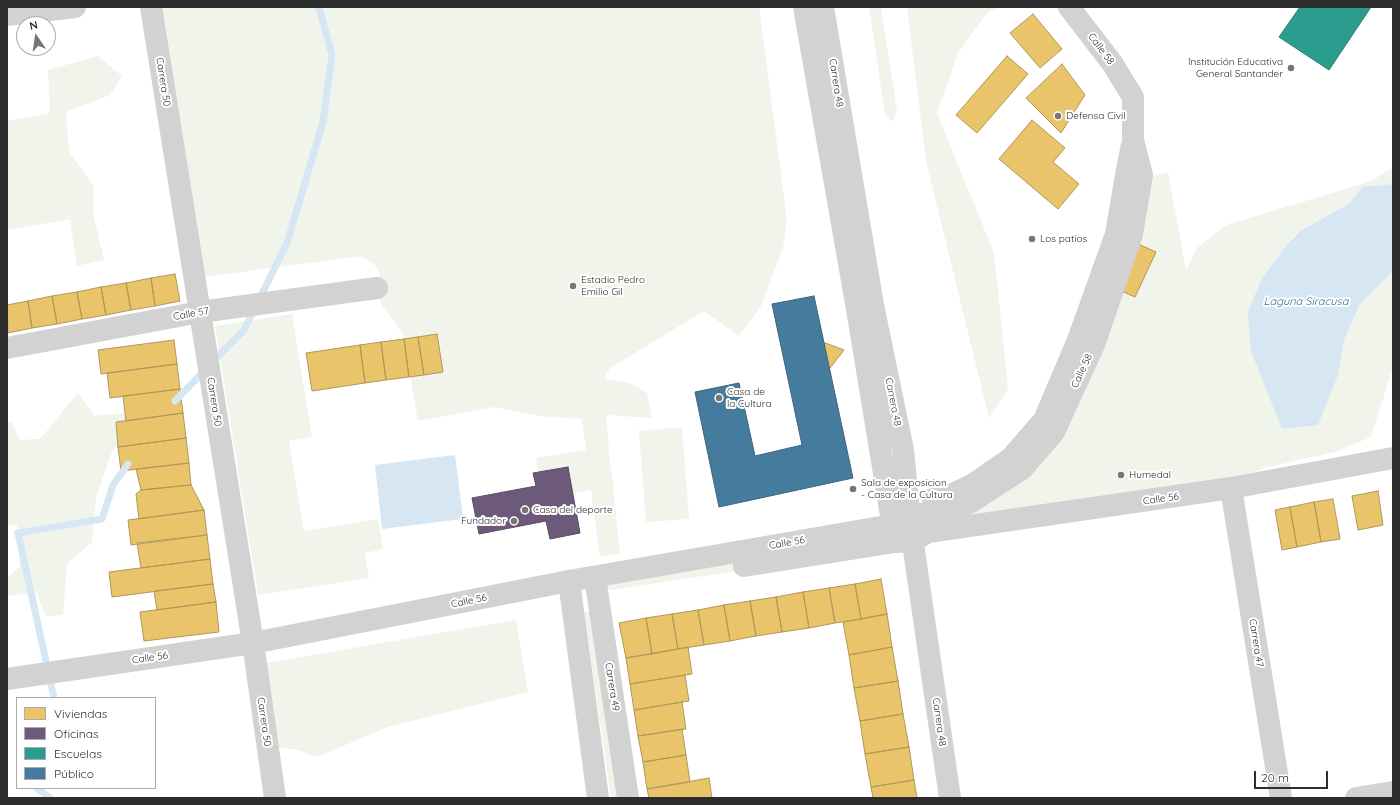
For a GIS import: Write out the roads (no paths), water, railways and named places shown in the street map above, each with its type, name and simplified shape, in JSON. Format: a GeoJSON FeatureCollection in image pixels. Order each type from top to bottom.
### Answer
{"type":"FeatureCollection","features":[{"type":"Feature","properties":{"kind":"street"},"geometry":{"type":"LineString","coordinates":[[7,15],[75,7]]}},
{"type":"Feature","properties":{"kind":"street","name":"Carrera 50"},"geometry":{"type":"LineString","coordinates":[[151,7],[253,643],[276,798]]}},
{"type":"Feature","properties":{"kind":"street","name":"Carrera 48"},"geometry":{"type":"LineString","coordinates":[[804,7],[819,21],[865,307],[903,450],[908,526],[950,798]]}},
{"type":"Feature","properties":{"kind":"street","name":"Calle 58"},"geometry":{"type":"LineString","coordinates":[[908,526],[971,502],[1022,469],[1054,432],[1094,345],[1132,234],[1142,174],[1134,140],[1133,97],[1112,63],[1069,7]]}},
{"type":"Feature","properties":{"kind":"street","name":"Calle 57"},"geometry":{"type":"LineString","coordinates":[[7,348],[200,312],[377,288]]}},
{"type":"Feature","properties":{"kind":"street","name":"Calle 56"},"geometry":{"type":"LineString","coordinates":[[7,679],[253,643],[570,588],[908,526],[1231,488],[1393,458]]}},
{"type":"Feature","properties":{"kind":"street","name":"Carrera 47"},"geometry":{"type":"LineString","coordinates":[[1231,488],[1281,798]]}},
{"type":"Feature","properties":{"kind":"street","name":"Carrera 49"},"geometry":{"type":"LineString","coordinates":[[596,583],[628,798]]}},
{"type":"Feature","properties":{"kind":"street"},"geometry":{"type":"LineString","coordinates":[[570,588],[598,798]]}},
{"type":"Feature","properties":{"kind":"street"},"geometry":{"type":"LineString","coordinates":[[1356,798],[1393,792]]}},
{"type":"Feature","properties":{"kind":"water","name":"Laguna Siracusa"},"geometry":{"type":"Polygon","coordinates":[[[1393,184],[1393,271],[1360,304],[1344,340],[1338,375],[1318,425],[1282,429],[1251,351],[1248,312],[1262,278],[1285,247],[1300,231],[1350,203],[1362,187],[1393,184]]]}},
{"type":"Feature","properties":{"kind":"water"},"geometry":{"type":"Polygon","coordinates":[[[455,455],[463,519],[382,529],[375,465],[455,455]]]}},
{"type":"Feature","properties":{"kind":"waterway"},"geometry":{"type":"LineString","coordinates":[[212,362],[244,330],[287,243],[323,122],[332,55],[319,7]]}},
{"type":"Feature","properties":{"kind":"waterway"},"geometry":{"type":"LineString","coordinates":[[175,401],[205,370]]}},
{"type":"Feature","properties":{"kind":"waterway"},"geometry":{"type":"LineString","coordinates":[[54,697],[18,533],[102,519],[113,485],[128,464]]}},
{"type":"Feature","properties":{"kind":"waterway"},"geometry":{"type":"LineString","coordinates":[[38,789],[50,798]]}},
{"type":"Feature","properties":{"kind":"place","name":"Institución Educativa General Santander"},"geometry":{"type":"Point","coordinates":[1291,68]}},
{"type":"Feature","properties":{"kind":"place","name":"Defensa Civil"},"geometry":{"type":"Point","coordinates":[1058,116]}},
{"type":"Feature","properties":{"kind":"place","name":"Los patios"},"geometry":{"type":"Point","coordinates":[1032,239]}},
{"type":"Feature","properties":{"kind":"place","name":"Estadio Pedro Emilio Gil"},"geometry":{"type":"Point","coordinates":[573,286]}},
{"type":"Feature","properties":{"kind":"place","name":"Casa de la Cultura"},"geometry":{"type":"Point","coordinates":[719,398]}},
{"type":"Feature","properties":{"kind":"place","name":"Humedal"},"geometry":{"type":"Point","coordinates":[1121,475]}},
{"type":"Feature","properties":{"kind":"place","name":"Sala de exposicion - Casa de la Cultura"},"geometry":{"type":"Point","coordinates":[853,489]}},
{"type":"Feature","properties":{"kind":"place","name":"Casa del deporte"},"geometry":{"type":"Point","coordinates":[525,510]}},
{"type":"Feature","properties":{"kind":"place","name":"Fundador"},"geometry":{"type":"Point","coordinates":[514,521]}}]}
